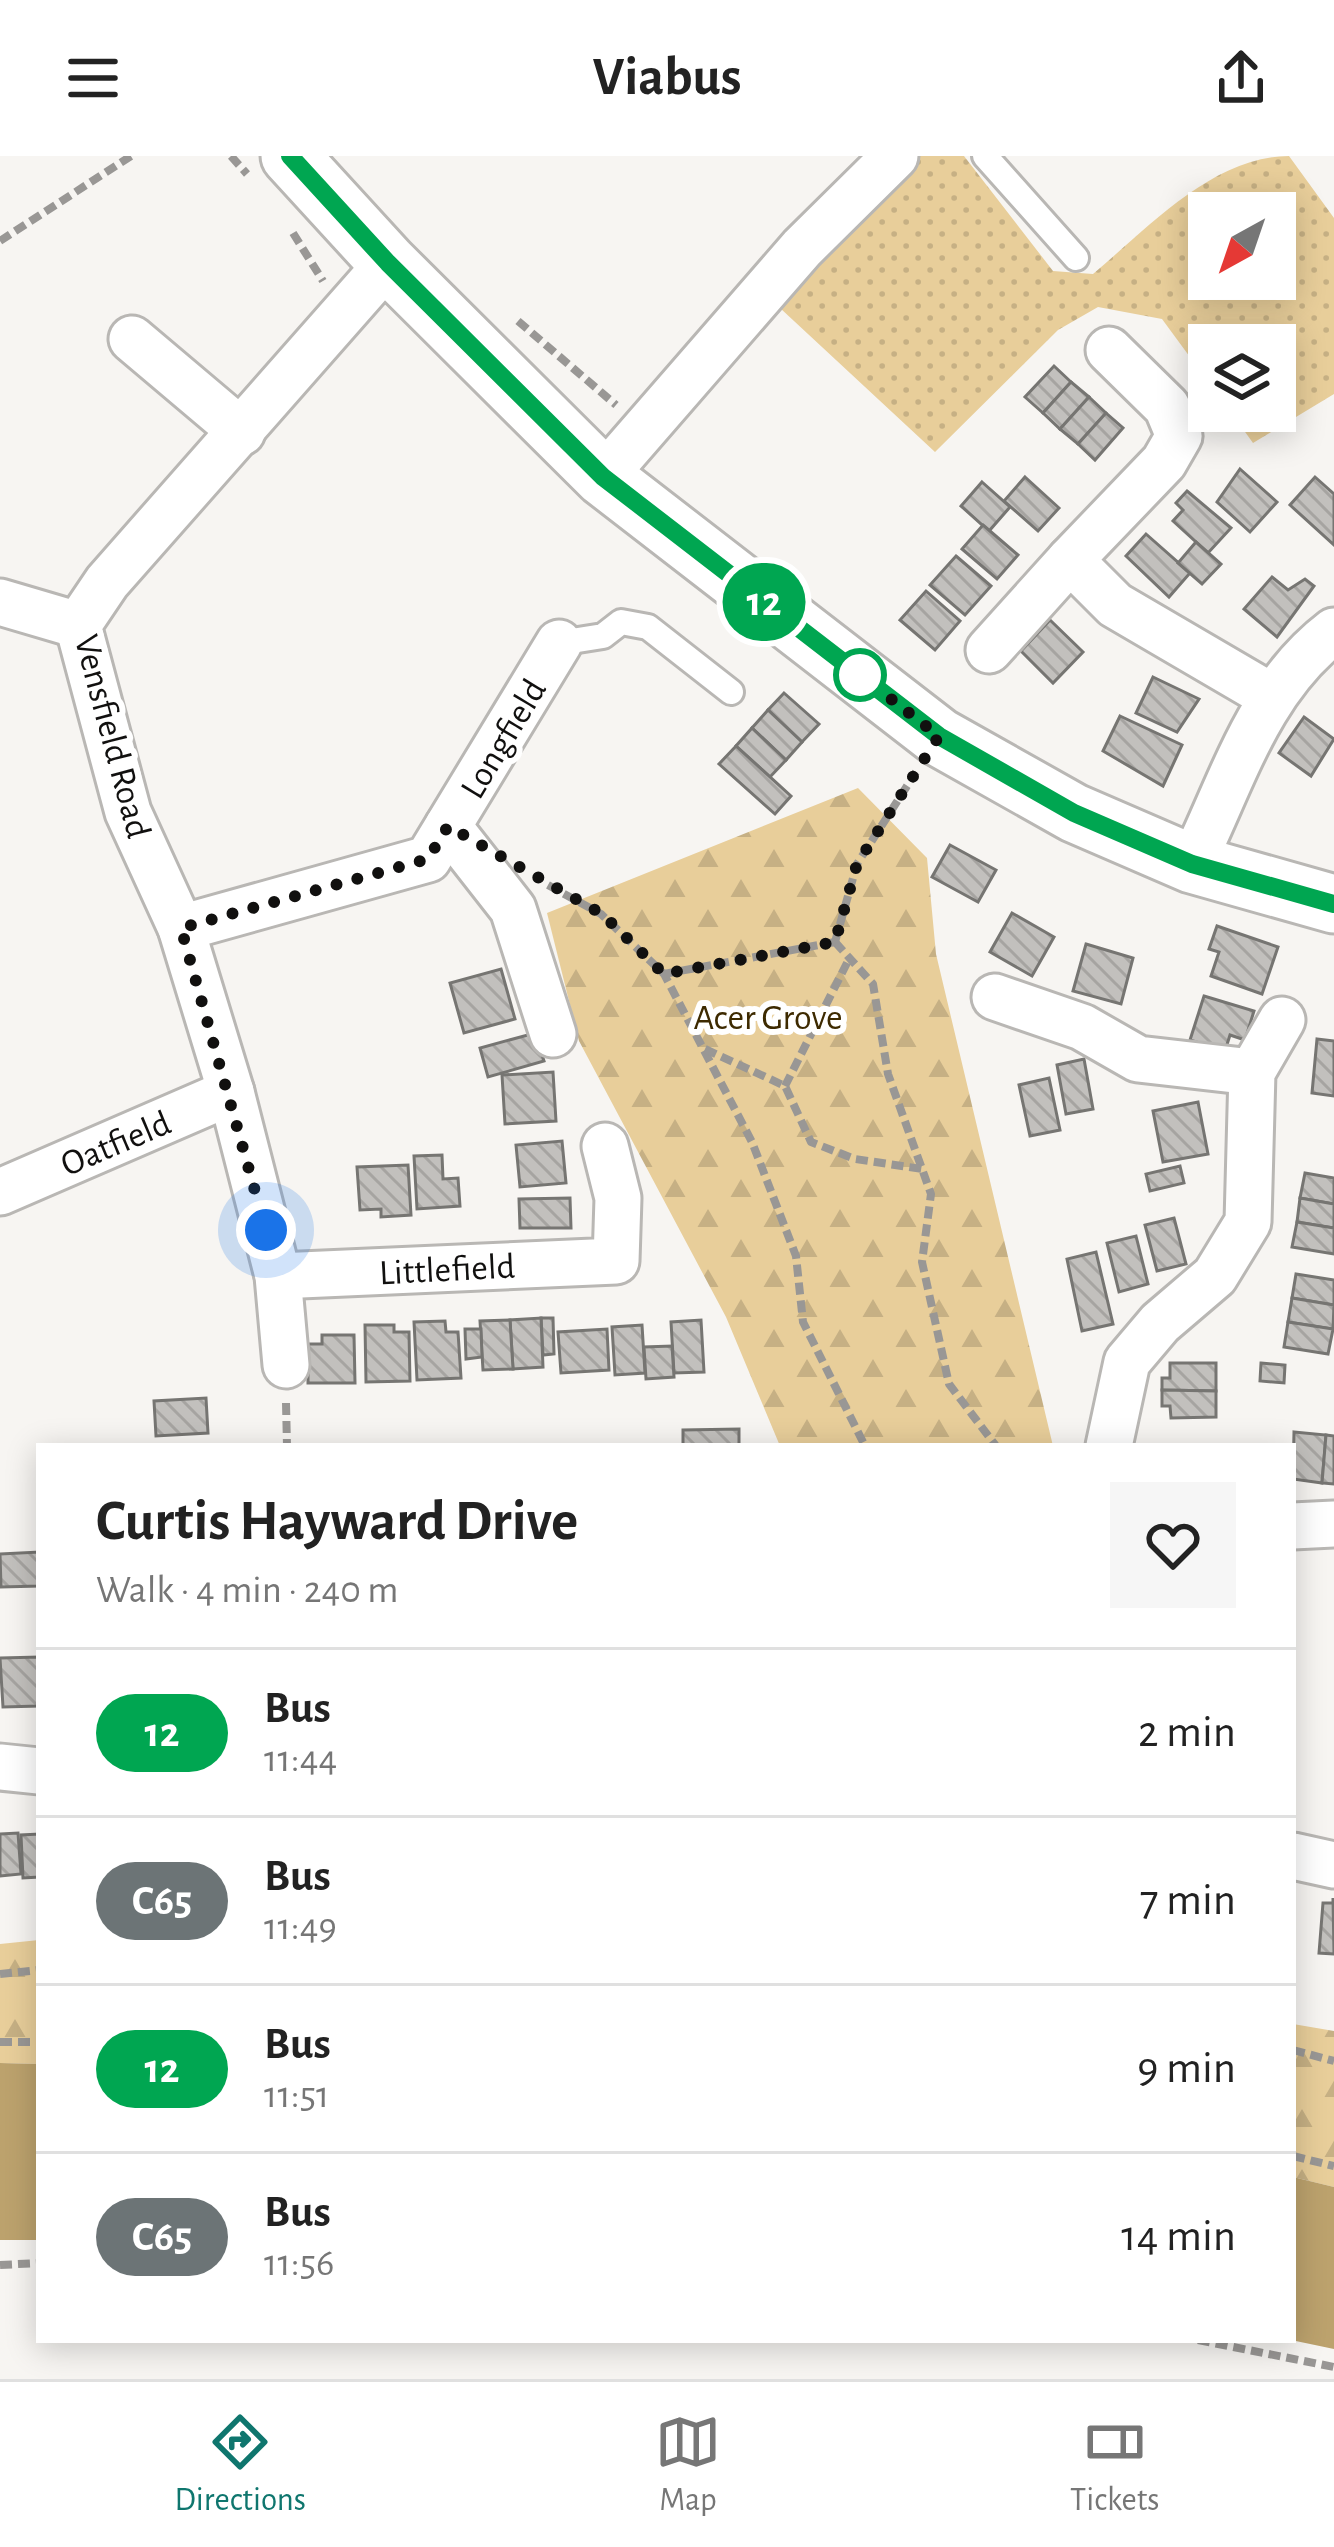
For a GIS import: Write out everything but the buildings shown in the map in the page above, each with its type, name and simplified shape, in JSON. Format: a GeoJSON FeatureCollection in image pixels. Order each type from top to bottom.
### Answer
{"type":"FeatureCollection","features":[{"type":"Feature","properties":{"kind":"street"},"geometry":{"type":"LineString","coordinates":[[603,477],[802,248],[895,156]]}},
{"type":"Feature","properties":{"kind":"street"},"geometry":{"type":"LineString","coordinates":[[271,169],[388,263],[603,477],[939,736],[1074,813],[1192,864],[1334,904]]}},
{"type":"Feature","properties":{"kind":"street","name":"Vensfield Road"},"geometry":{"type":"LineString","coordinates":[[286,1366],[278,1276],[231,1093],[181,928],[128,812],[78,625],[107,582],[388,263]]}},
{"type":"Feature","properties":{"kind":"street"},"geometry":{"type":"LineString","coordinates":[[132,339],[242,432]]}},
{"type":"Feature","properties":{"kind":"street"},"geometry":{"type":"LineString","coordinates":[[989,650],[1164,462],[1179,436],[1167,407],[1109,350]]}},
{"type":"Feature","properties":{"kind":"street"},"geometry":{"type":"LineString","coordinates":[[1070,560],[1115,605],[1269,695]]}},
{"type":"Feature","properties":{"kind":"street"},"geometry":{"type":"LineString","coordinates":[[0,602],[78,625]]}},
{"type":"Feature","properties":{"kind":"street"},"geometry":{"type":"LineString","coordinates":[[1192,864],[1269,695],[1305,653],[1334,631]]}},
{"type":"Feature","properties":{"kind":"street","name":"Longfield"},"geometry":{"type":"LineString","coordinates":[[181,928],[428,859],[559,643]]}},
{"type":"Feature","properties":{"kind":"street"},"geometry":{"type":"LineString","coordinates":[[448,826],[512,909],[553,1034]]}},
{"type":"Feature","properties":{"kind":"street"},"geometry":{"type":"LineString","coordinates":[[1012,1017],[1082,1027],[1138,1058],[1252,1072]]}},
{"type":"Feature","properties":{"kind":"street"},"geometry":{"type":"LineString","coordinates":[[1110,1443],[1127,1362],[1160,1323],[1215,1276],[1248,1222],[1252,1072],[1282,1020]]}},
{"type":"Feature","properties":{"kind":"street","name":"Oatfield"},"geometry":{"type":"LineString","coordinates":[[0,1192],[231,1093]]}},
{"type":"Feature","properties":{"kind":"street","name":"Littlefield"},"geometry":{"type":"LineString","coordinates":[[278,1276],[616,1261],[617,1198],[604,1145]]}},
{"type":"Feature","properties":{"kind":"street"},"geometry":{"type":"LineString","coordinates":[[1296,1526],[1334,1524]]}},
{"type":"Feature","properties":{"kind":"street"},"geometry":{"type":"LineString","coordinates":[[0,1767],[36,1771]]}},
{"type":"Feature","properties":{"kind":"street"},"geometry":{"type":"LineString","coordinates":[[1296,1857],[1334,1865]]}},
{"type":"Feature","properties":{"kind":"lane"},"geometry":{"type":"LineString","coordinates":[[985,156],[1076,258]]}},
{"type":"Feature","properties":{"kind":"lane"},"geometry":{"type":"LineString","coordinates":[[559,643],[604,636],[621,622],[648,627],[731,692]]}},
{"type":"Feature","properties":{"kind":"path"},"geometry":{"type":"LineString","coordinates":[[0,241],[131,156]]}},
{"type":"Feature","properties":{"kind":"path"},"geometry":{"type":"LineString","coordinates":[[231,156],[271,169]]}},
{"type":"Feature","properties":{"kind":"path"},"geometry":{"type":"LineString","coordinates":[[285,221],[346,311]]}},
{"type":"Feature","properties":{"kind":"path"},"geometry":{"type":"LineString","coordinates":[[835,942],[857,864],[939,736]]}},
{"type":"Feature","properties":{"kind":"path"},"geometry":{"type":"LineString","coordinates":[[542,882],[602,914],[664,974],[752,1142],[796,1256],[803,1322],[864,1443]]}},
{"type":"Feature","properties":{"kind":"path"},"geometry":{"type":"LineString","coordinates":[[835,942],[873,984],[888,1074],[931,1194],[922,1262],[950,1384],[991,1443]]}},
{"type":"Feature","properties":{"kind":"path"},"geometry":{"type":"LineString","coordinates":[[664,974],[835,942]]}},
{"type":"Feature","properties":{"kind":"path"},"geometry":{"type":"LineString","coordinates":[[785,1086],[850,959]]}},
{"type":"Feature","properties":{"kind":"path"},"geometry":{"type":"LineString","coordinates":[[703,1049],[785,1086],[811,1142],[855,1159],[922,1169]]}},
{"type":"Feature","properties":{"kind":"path"},"geometry":{"type":"LineString","coordinates":[[0,1974],[36,1970]]}},
{"type":"Feature","properties":{"kind":"path"},"geometry":{"type":"LineString","coordinates":[[0,2042],[36,2042]]}},
{"type":"Feature","properties":{"kind":"path"},"geometry":{"type":"LineString","coordinates":[[1296,2051],[1334,2061]]}},
{"type":"Feature","properties":{"kind":"path"},"geometry":{"type":"LineString","coordinates":[[1296,2157],[1334,2166]]}},
{"type":"Feature","properties":{"kind":"path"},"geometry":{"type":"LineString","coordinates":[[0,2265],[36,2264]]}},
{"type":"Feature","properties":{"kind":"path"},"geometry":{"type":"LineString","coordinates":[[1213,2343],[1334,2367]]}},
{"type":"Feature","properties":{"kind":"green space"},"geometry":{"type":"Polygon","coordinates":[[[888,156],[964,156],[1053,271],[1093,274],[1188,195],[1188,300],[1296,300],[1296,192],[1192,192],[1208,181],[1261,159],[1289,156],[1334,218],[1334,394],[1296,417],[1296,324],[1188,324],[1188,354],[1162,319],[1098,307],[1058,330],[935,452],[766,295],[888,156]]]}},
{"type":"Feature","properties":{"kind":"green space"},"geometry":{"type":"Polygon","coordinates":[[[1245,432],[1271,432],[1253,443],[1245,432]]]}},
{"type":"Feature","properties":{"kind":"green space","name":"Acer Grove"},"geometry":{"type":"Polygon","coordinates":[[[858,788],[927,858],[936,954],[1052,1443],[779,1443],[726,1317],[579,1041],[547,913],[858,788]]]}},
{"type":"Feature","properties":{"kind":"green space"},"geometry":{"type":"Polygon","coordinates":[[[36,1940],[36,2064],[0,2063],[0,1944],[36,1940]]]}},
{"type":"Feature","properties":{"kind":"green space"},"geometry":{"type":"Polygon","coordinates":[[[1296,2025],[1334,2031],[1334,2187],[1296,2178],[1296,2025]]]}},
{"type":"Feature","properties":{"kind":"shaded area"},"geometry":{"type":"Polygon","coordinates":[[[0,2063],[36,2064],[36,2240],[0,2240],[0,2063]]]}},
{"type":"Feature","properties":{"kind":"shaded area"},"geometry":{"type":"Polygon","coordinates":[[[1296,2178],[1334,2187],[1334,2349],[1296,2341],[1296,2178]]]}},
{"type":"Feature","properties":{"kind":"bus line","name":"12"},"geometry":{"type":"LineString","coordinates":[[290,156],[388,263],[603,477],[939,736],[1074,813],[1192,864],[1334,904]]}},
{"type":"Feature","properties":{"kind":"route"},"geometry":{"type":"LineString","coordinates":[[266,1230],[181,928],[428,859],[448,826],[503,862],[602,914],[664,974],[835,942],[857,864],[939,736],[860,675]]}}]}
